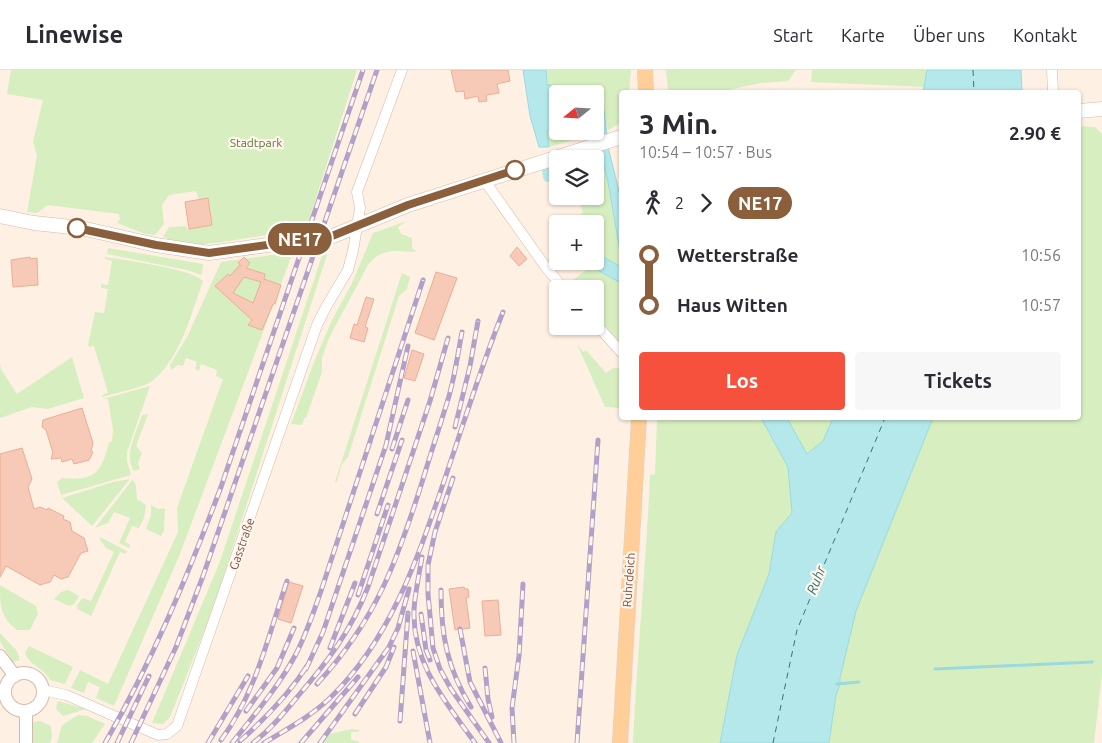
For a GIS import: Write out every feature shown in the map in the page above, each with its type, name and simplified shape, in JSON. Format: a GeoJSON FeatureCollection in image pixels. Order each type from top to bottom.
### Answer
{"type":"FeatureCollection","features":[{"type":"Feature","properties":{"kind":"main road"},"geometry":{"type":"LineString","coordinates":[[1081,112],[1102,109]]}},
{"type":"Feature","properties":{"kind":"main road"},"geometry":{"type":"LineString","coordinates":[[0,216],[209,253],[332,236],[408,205],[618,137]]}},
{"type":"Feature","properties":{"kind":"main road","name":"Ruhrdeich"},"geometry":{"type":"LineString","coordinates":[[620,743],[640,420]]}},
{"type":"Feature","properties":{"kind":"street","name":"Gasstraße"},"geometry":{"type":"LineString","coordinates":[[43,690],[66,695],[158,735],[167,734],[176,726],[317,325],[348,270],[360,208],[357,192],[402,70]]}},
{"type":"Feature","properties":{"kind":"street"},"geometry":{"type":"LineString","coordinates":[[1052,70],[1053,90]]}},
{"type":"Feature","properties":{"kind":"street"},"geometry":{"type":"LineString","coordinates":[[484,180],[557,280]]}},
{"type":"Feature","properties":{"kind":"street"},"geometry":{"type":"LineString","coordinates":[[604,333],[619,350]]}},
{"type":"Feature","properties":{"kind":"street"},"geometry":{"type":"LineString","coordinates":[[0,656],[15,676]]}},
{"type":"Feature","properties":{"kind":"street"},"geometry":{"type":"LineString","coordinates":[[27,673],[41,684],[43,690],[42,699],[38,705],[34,709],[26,711],[13,707],[7,698],[6,687],[15,676],[27,673]]}},
{"type":"Feature","properties":{"kind":"street"},"geometry":{"type":"LineString","coordinates":[[26,711],[26,743]]}},
{"type":"Feature","properties":{"kind":"green space","name":"Stadtpark"},"geometry":{"type":"Polygon","coordinates":[[[11,70],[357,70],[306,229],[192,245],[168,241],[167,238],[163,237],[169,227],[186,226],[187,229],[212,225],[208,198],[199,200],[196,191],[169,195],[162,205],[164,224],[155,235],[145,234],[117,223],[120,219],[119,214],[48,205],[37,213],[27,212],[37,155],[33,142],[43,100],[7,94],[11,70]]]}},
{"type":"Feature","properties":{"kind":"green space"},"geometry":{"type":"Polygon","coordinates":[[[546,70],[631,70],[629,90],[619,90],[619,124],[608,130],[604,114],[604,85],[547,85],[546,70]]]}},
{"type":"Feature","properties":{"kind":"green space"},"geometry":{"type":"Polygon","coordinates":[[[666,70],[796,70],[788,81],[761,83],[728,90],[668,90],[666,70]]]}},
{"type":"Feature","properties":{"kind":"green space"},"geometry":{"type":"Polygon","coordinates":[[[812,70],[927,70],[925,87],[811,82],[812,70]]]}},
{"type":"Feature","properties":{"kind":"green space"},"geometry":{"type":"Polygon","coordinates":[[[1081,126],[1095,127],[1102,134],[1102,674],[1094,743],[829,743],[836,695],[856,611],[932,420],[1081,420],[1081,126]]]}},
{"type":"Feature","properties":{"kind":"green space"},"geometry":{"type":"Polygon","coordinates":[[[547,130],[549,130],[549,140],[573,140],[549,147],[547,130]]]}},
{"type":"Feature","properties":{"kind":"green space"},"geometry":{"type":"Polygon","coordinates":[[[604,168],[619,245],[619,266],[604,257],[604,215],[580,215],[583,213],[581,205],[604,205],[604,168]]]}},
{"type":"Feature","properties":{"kind":"green space"},"geometry":{"type":"Polygon","coordinates":[[[407,221],[398,227],[401,234],[412,238],[412,248],[417,252],[390,251],[379,255],[368,265],[329,338],[322,358],[322,372],[306,418],[302,425],[291,424],[332,320],[353,281],[373,233],[407,221]]]}},
{"type":"Feature","properties":{"kind":"green space"},"geometry":{"type":"Polygon","coordinates":[[[325,247],[328,251],[325,261],[213,609],[170,717],[163,724],[152,723],[219,564],[325,247]]]}},
{"type":"Feature","properties":{"kind":"green space"},"geometry":{"type":"Polygon","coordinates":[[[108,248],[203,264],[202,275],[187,270],[107,254],[108,248]]]}},
{"type":"Feature","properties":{"kind":"green space"},"geometry":{"type":"Polygon","coordinates":[[[293,252],[180,554],[114,706],[96,698],[100,687],[88,682],[84,693],[71,688],[80,670],[108,684],[178,532],[177,508],[223,379],[216,376],[217,370],[201,364],[199,371],[195,369],[197,362],[186,358],[183,366],[178,365],[171,370],[170,365],[188,335],[221,262],[293,252]]]}},
{"type":"Feature","properties":{"kind":"green space"},"geometry":{"type":"Polygon","coordinates":[[[105,257],[173,269],[203,281],[183,336],[170,362],[161,373],[147,384],[102,397],[102,395],[108,393],[94,346],[89,347],[88,345],[95,312],[104,313],[108,289],[101,288],[101,284],[108,285],[112,261],[105,259],[105,257]]]}},
{"type":"Feature","properties":{"kind":"green space"},"geometry":{"type":"Polygon","coordinates":[[[586,270],[596,270],[619,282],[619,342],[604,324],[604,280],[573,280],[586,270]]]}},
{"type":"Feature","properties":{"kind":"green space"},"geometry":{"type":"Polygon","coordinates":[[[402,273],[410,277],[407,289],[399,296],[348,457],[342,464],[337,482],[335,482],[402,273]]]}},
{"type":"Feature","properties":{"kind":"green space"},"geometry":{"type":"Polygon","coordinates":[[[577,344],[583,352],[586,350],[606,373],[613,368],[619,368],[619,408],[605,407],[577,344]]]}},
{"type":"Feature","properties":{"kind":"green space"},"geometry":{"type":"Polygon","coordinates":[[[72,357],[84,398],[48,409],[32,407],[0,418],[0,363],[1,369],[17,394],[72,357]]]}},
{"type":"Feature","properties":{"kind":"green space"},"geometry":{"type":"Polygon","coordinates":[[[150,386],[127,452],[127,461],[131,475],[61,495],[57,482],[62,478],[73,479],[89,476],[95,473],[103,462],[109,443],[112,441],[113,430],[108,399],[103,399],[150,386]]]}},
{"type":"Feature","properties":{"kind":"green space"},"geometry":{"type":"Polygon","coordinates":[[[148,414],[136,446],[142,453],[138,463],[140,469],[134,471],[131,465],[130,451],[142,415],[148,414]]]}},
{"type":"Feature","properties":{"kind":"green space"},"geometry":{"type":"Polygon","coordinates":[[[657,420],[762,420],[788,467],[792,513],[776,532],[769,574],[737,655],[720,743],[633,743],[650,475],[655,474],[657,420]]]}},
{"type":"Feature","properties":{"kind":"green space"},"geometry":{"type":"Polygon","coordinates":[[[788,420],[832,420],[823,441],[807,454],[788,420]]]}},
{"type":"Feature","properties":{"kind":"green space"},"geometry":{"type":"Polygon","coordinates":[[[130,479],[92,526],[62,498],[113,482],[130,479]]]}},
{"type":"Feature","properties":{"kind":"green space"},"geometry":{"type":"Polygon","coordinates":[[[133,479],[136,486],[137,499],[146,505],[144,518],[139,528],[132,526],[125,542],[130,545],[129,548],[119,543],[130,518],[114,512],[108,523],[95,528],[133,479]]]}},
{"type":"Feature","properties":{"kind":"green space"},"geometry":{"type":"Polygon","coordinates":[[[151,505],[158,509],[165,508],[164,531],[161,536],[146,529],[151,515],[151,505]]]}},
{"type":"Feature","properties":{"kind":"green space"},"geometry":{"type":"Polygon","coordinates":[[[100,537],[127,551],[126,554],[120,552],[91,616],[77,609],[78,607],[76,606],[83,598],[91,601],[114,552],[106,548],[100,537]]]}},
{"type":"Feature","properties":{"kind":"green space"},"geometry":{"type":"Polygon","coordinates":[[[0,585],[36,606],[38,614],[30,630],[17,630],[7,620],[1,605],[0,585]]]}},
{"type":"Feature","properties":{"kind":"green space"},"geometry":{"type":"Polygon","coordinates":[[[68,590],[79,596],[74,604],[69,606],[54,599],[61,592],[68,590]]]}},
{"type":"Feature","properties":{"kind":"green space"},"geometry":{"type":"Polygon","coordinates":[[[0,633],[17,651],[20,660],[13,662],[0,641],[0,633]]]}},
{"type":"Feature","properties":{"kind":"green space"},"geometry":{"type":"Polygon","coordinates":[[[29,646],[73,667],[65,684],[50,680],[44,672],[30,661],[25,653],[29,646]]]}},
{"type":"Feature","properties":{"kind":"green space"},"geometry":{"type":"Polygon","coordinates":[[[58,701],[86,709],[63,716],[56,709],[58,701]]]}},
{"type":"Feature","properties":{"kind":"green space"},"geometry":{"type":"Polygon","coordinates":[[[78,715],[87,716],[105,724],[92,743],[57,743],[62,725],[78,715]]]}},
{"type":"Feature","properties":{"kind":"green space"},"geometry":{"type":"Polygon","coordinates":[[[40,721],[51,726],[52,736],[50,743],[33,743],[33,722],[40,721]]]}},
{"type":"Feature","properties":{"kind":"green space"},"geometry":{"type":"Polygon","coordinates":[[[351,729],[359,730],[359,732],[351,732],[351,740],[359,741],[359,743],[323,743],[330,734],[351,729]]]}},
{"type":"Feature","properties":{"kind":"water"},"geometry":{"type":"Polygon","coordinates":[[[523,70],[546,70],[547,85],[549,85],[549,130],[547,130],[549,147],[539,147],[530,116],[523,70]]]}},
{"type":"Feature","properties":{"kind":"water"},"geometry":{"type":"Polygon","coordinates":[[[927,70],[1021,70],[1022,90],[923,90],[927,70]]]}},
{"type":"Feature","properties":{"kind":"water"},"geometry":{"type":"Polygon","coordinates":[[[604,110],[609,151],[619,191],[619,245],[604,166],[604,150],[600,150],[598,140],[604,140],[604,110]]]}},
{"type":"Feature","properties":{"kind":"water"},"geometry":{"type":"Polygon","coordinates":[[[604,257],[619,266],[619,282],[597,270],[604,270],[604,257]]]}},
{"type":"Feature","properties":{"kind":"water","name":"Ruhr"},"geometry":{"type":"Polygon","coordinates":[[[762,420],[788,420],[807,454],[823,441],[832,420],[932,420],[856,611],[836,695],[829,743],[720,743],[737,655],[769,574],[776,532],[792,513],[788,467],[762,420]]]}},
{"type":"Feature","properties":{"kind":"building"},"geometry":{"type":"Polygon","coordinates":[[[451,70],[508,70],[510,81],[497,84],[499,93],[486,95],[487,101],[479,102],[478,96],[465,99],[464,91],[456,92],[451,70]]]}},
{"type":"Feature","properties":{"kind":"building"},"geometry":{"type":"Polygon","coordinates":[[[208,198],[212,225],[189,229],[185,202],[208,198]]]}},
{"type":"Feature","properties":{"kind":"building"},"geometry":{"type":"Polygon","coordinates":[[[517,247],[527,259],[519,266],[510,256],[517,247]]]}},
{"type":"Feature","properties":{"kind":"building"},"geometry":{"type":"Polygon","coordinates":[[[30,257],[30,259],[37,258],[38,285],[13,287],[11,260],[30,257]]]}},
{"type":"Feature","properties":{"kind":"building"},"geometry":{"type":"Polygon","coordinates":[[[244,257],[250,263],[246,268],[265,274],[264,279],[281,285],[275,304],[273,304],[262,330],[248,325],[252,320],[215,286],[228,274],[230,276],[241,266],[238,263],[244,257]],[[244,277],[233,293],[253,303],[261,282],[244,277]]]}},
{"type":"Feature","properties":{"kind":"building"},"geometry":{"type":"Polygon","coordinates":[[[436,272],[457,278],[434,340],[415,333],[436,272]]]}},
{"type":"Feature","properties":{"kind":"building"},"geometry":{"type":"Polygon","coordinates":[[[366,297],[374,299],[365,327],[368,328],[364,342],[350,338],[354,324],[357,325],[366,297]]]}},
{"type":"Feature","properties":{"kind":"building"},"geometry":{"type":"Polygon","coordinates":[[[412,350],[424,354],[415,381],[404,378],[412,350]]]}},
{"type":"Feature","properties":{"kind":"building"},"geometry":{"type":"Polygon","coordinates":[[[82,408],[93,443],[91,451],[93,452],[89,460],[74,464],[72,459],[62,462],[61,458],[51,459],[53,453],[46,430],[42,427],[43,420],[82,408]]]}},
{"type":"Feature","properties":{"kind":"building"},"geometry":{"type":"Polygon","coordinates":[[[22,448],[32,479],[28,487],[34,509],[40,507],[47,510],[48,508],[64,516],[63,519],[70,522],[72,531],[84,538],[88,551],[81,553],[68,577],[61,579],[54,575],[50,582],[40,585],[6,566],[0,577],[0,454],[22,448]]]}},
{"type":"Feature","properties":{"kind":"building"},"geometry":{"type":"Polygon","coordinates":[[[289,582],[303,586],[291,623],[278,619],[289,582]]]}},
{"type":"Feature","properties":{"kind":"building"},"geometry":{"type":"Polygon","coordinates":[[[464,587],[468,589],[469,597],[466,598],[470,628],[455,630],[449,589],[464,587]]]}},
{"type":"Feature","properties":{"kind":"building"},"geometry":{"type":"Polygon","coordinates":[[[498,600],[501,635],[485,636],[482,601],[498,600]]]}},
{"type":"Feature","properties":{"kind":"waterway"},"geometry":{"type":"LineString","coordinates":[[547,169],[548,177]]}},
{"type":"Feature","properties":{"kind":"waterway"},"geometry":{"type":"LineString","coordinates":[[935,669],[1092,662]]}},
{"type":"Feature","properties":{"kind":"waterway"},"geometry":{"type":"LineString","coordinates":[[837,684],[859,682]]}},
{"type":"Feature","properties":{"kind":"ferry route"},"geometry":{"type":"LineString","coordinates":[[973,70],[974,90]]}},
{"type":"Feature","properties":{"kind":"ferry route"},"geometry":{"type":"LineString","coordinates":[[773,743],[797,630],[884,420]]}},
{"type":"Feature","properties":{"kind":"railway"},"geometry":{"type":"LineString","coordinates":[[105,743],[154,650],[221,487],[363,70]]}},
{"type":"Feature","properties":{"kind":"railway"},"geometry":{"type":"LineString","coordinates":[[131,743],[176,647],[203,576],[377,70]]}},
{"type":"Feature","properties":{"kind":"railway"},"geometry":{"type":"LineString","coordinates":[[232,743],[283,676],[304,637],[321,591],[423,280]]}},
{"type":"Feature","properties":{"kind":"railway"},"geometry":{"type":"LineString","coordinates":[[264,743],[290,728],[330,698],[351,676],[385,626],[422,544],[503,312]]}},
{"type":"Feature","properties":{"kind":"railway"},"geometry":{"type":"LineString","coordinates":[[455,427],[470,366],[478,321]]}},
{"type":"Feature","properties":{"kind":"railway"},"geometry":{"type":"LineString","coordinates":[[317,684],[338,660],[355,636],[370,612],[395,561],[449,396],[462,332]]}},
{"type":"Feature","properties":{"kind":"railway"},"geometry":{"type":"LineString","coordinates":[[253,743],[277,721],[319,670],[338,645],[354,618],[368,587],[430,401],[448,338]]}},
{"type":"Feature","properties":{"kind":"railway"},"geometry":{"type":"LineString","coordinates":[[306,669],[323,632],[386,445],[408,346]]}},
{"type":"Feature","properties":{"kind":"railway"},"geometry":{"type":"LineString","coordinates":[[392,449],[408,400]]}},
{"type":"Feature","properties":{"kind":"railway"},"geometry":{"type":"LineString","coordinates":[[377,514],[402,440]]}},
{"type":"Feature","properties":{"kind":"railway"},"geometry":{"type":"LineString","coordinates":[[577,743],[598,440]]}},
{"type":"Feature","properties":{"kind":"railway"},"geometry":{"type":"LineString","coordinates":[[453,478],[435,532],[428,565],[428,594],[433,648],[440,669],[451,689],[489,743]]}},
{"type":"Feature","properties":{"kind":"railway"},"geometry":{"type":"LineString","coordinates":[[358,595],[388,505]]}},
{"type":"Feature","properties":{"kind":"railway"},"geometry":{"type":"LineString","coordinates":[[422,557],[414,610],[415,630],[419,648],[425,665],[442,697],[475,743]]}},
{"type":"Feature","properties":{"kind":"railway"},"geometry":{"type":"LineString","coordinates":[[221,740],[233,722],[252,684],[287,581]]}},
{"type":"Feature","properties":{"kind":"railway"},"geometry":{"type":"LineString","coordinates":[[330,648],[355,583]]}},
{"type":"Feature","properties":{"kind":"railway"},"geometry":{"type":"LineString","coordinates":[[514,743],[512,708],[519,656],[523,584]]}},
{"type":"Feature","properties":{"kind":"railway"},"geometry":{"type":"LineString","coordinates":[[320,743],[389,647],[398,628],[409,589]]}},
{"type":"Feature","properties":{"kind":"railway"},"geometry":{"type":"LineString","coordinates":[[441,590],[442,622],[447,651],[456,679],[471,707]]}},
{"type":"Feature","properties":{"kind":"railway"},"geometry":{"type":"LineString","coordinates":[[400,721],[408,613]]}},
{"type":"Feature","properties":{"kind":"railway"},"geometry":{"type":"LineString","coordinates":[[421,614],[426,650],[430,660]]}},
{"type":"Feature","properties":{"kind":"railway"},"geometry":{"type":"LineString","coordinates":[[246,711],[277,668],[294,628]]}},
{"type":"Feature","properties":{"kind":"railway"},"geometry":{"type":"LineString","coordinates":[[460,629],[470,682],[501,743]]}},
{"type":"Feature","properties":{"kind":"railway"},"geometry":{"type":"LineString","coordinates":[[355,714],[386,667],[394,647]]}},
{"type":"Feature","properties":{"kind":"railway"},"geometry":{"type":"LineString","coordinates":[[413,651],[430,743]]}},
{"type":"Feature","properties":{"kind":"railway"},"geometry":{"type":"LineString","coordinates":[[240,741],[278,704],[309,663]]}},
{"type":"Feature","properties":{"kind":"railway"},"geometry":{"type":"LineString","coordinates":[[485,668],[492,717]]}},
{"type":"Feature","properties":{"kind":"railway"},"geometry":{"type":"LineString","coordinates":[[117,743],[149,676]]}},
{"type":"Feature","properties":{"kind":"railway"},"geometry":{"type":"LineString","coordinates":[[208,743],[248,676]]}},
{"type":"Feature","properties":{"kind":"railway"},"geometry":{"type":"LineString","coordinates":[[301,743],[358,677]]}},
{"type":"Feature","properties":{"kind":"bus line","name":"NE17"},"geometry":{"type":"LineString","coordinates":[[77,228],[156,245],[209,253],[332,236],[408,205],[515,170]]}}]}
